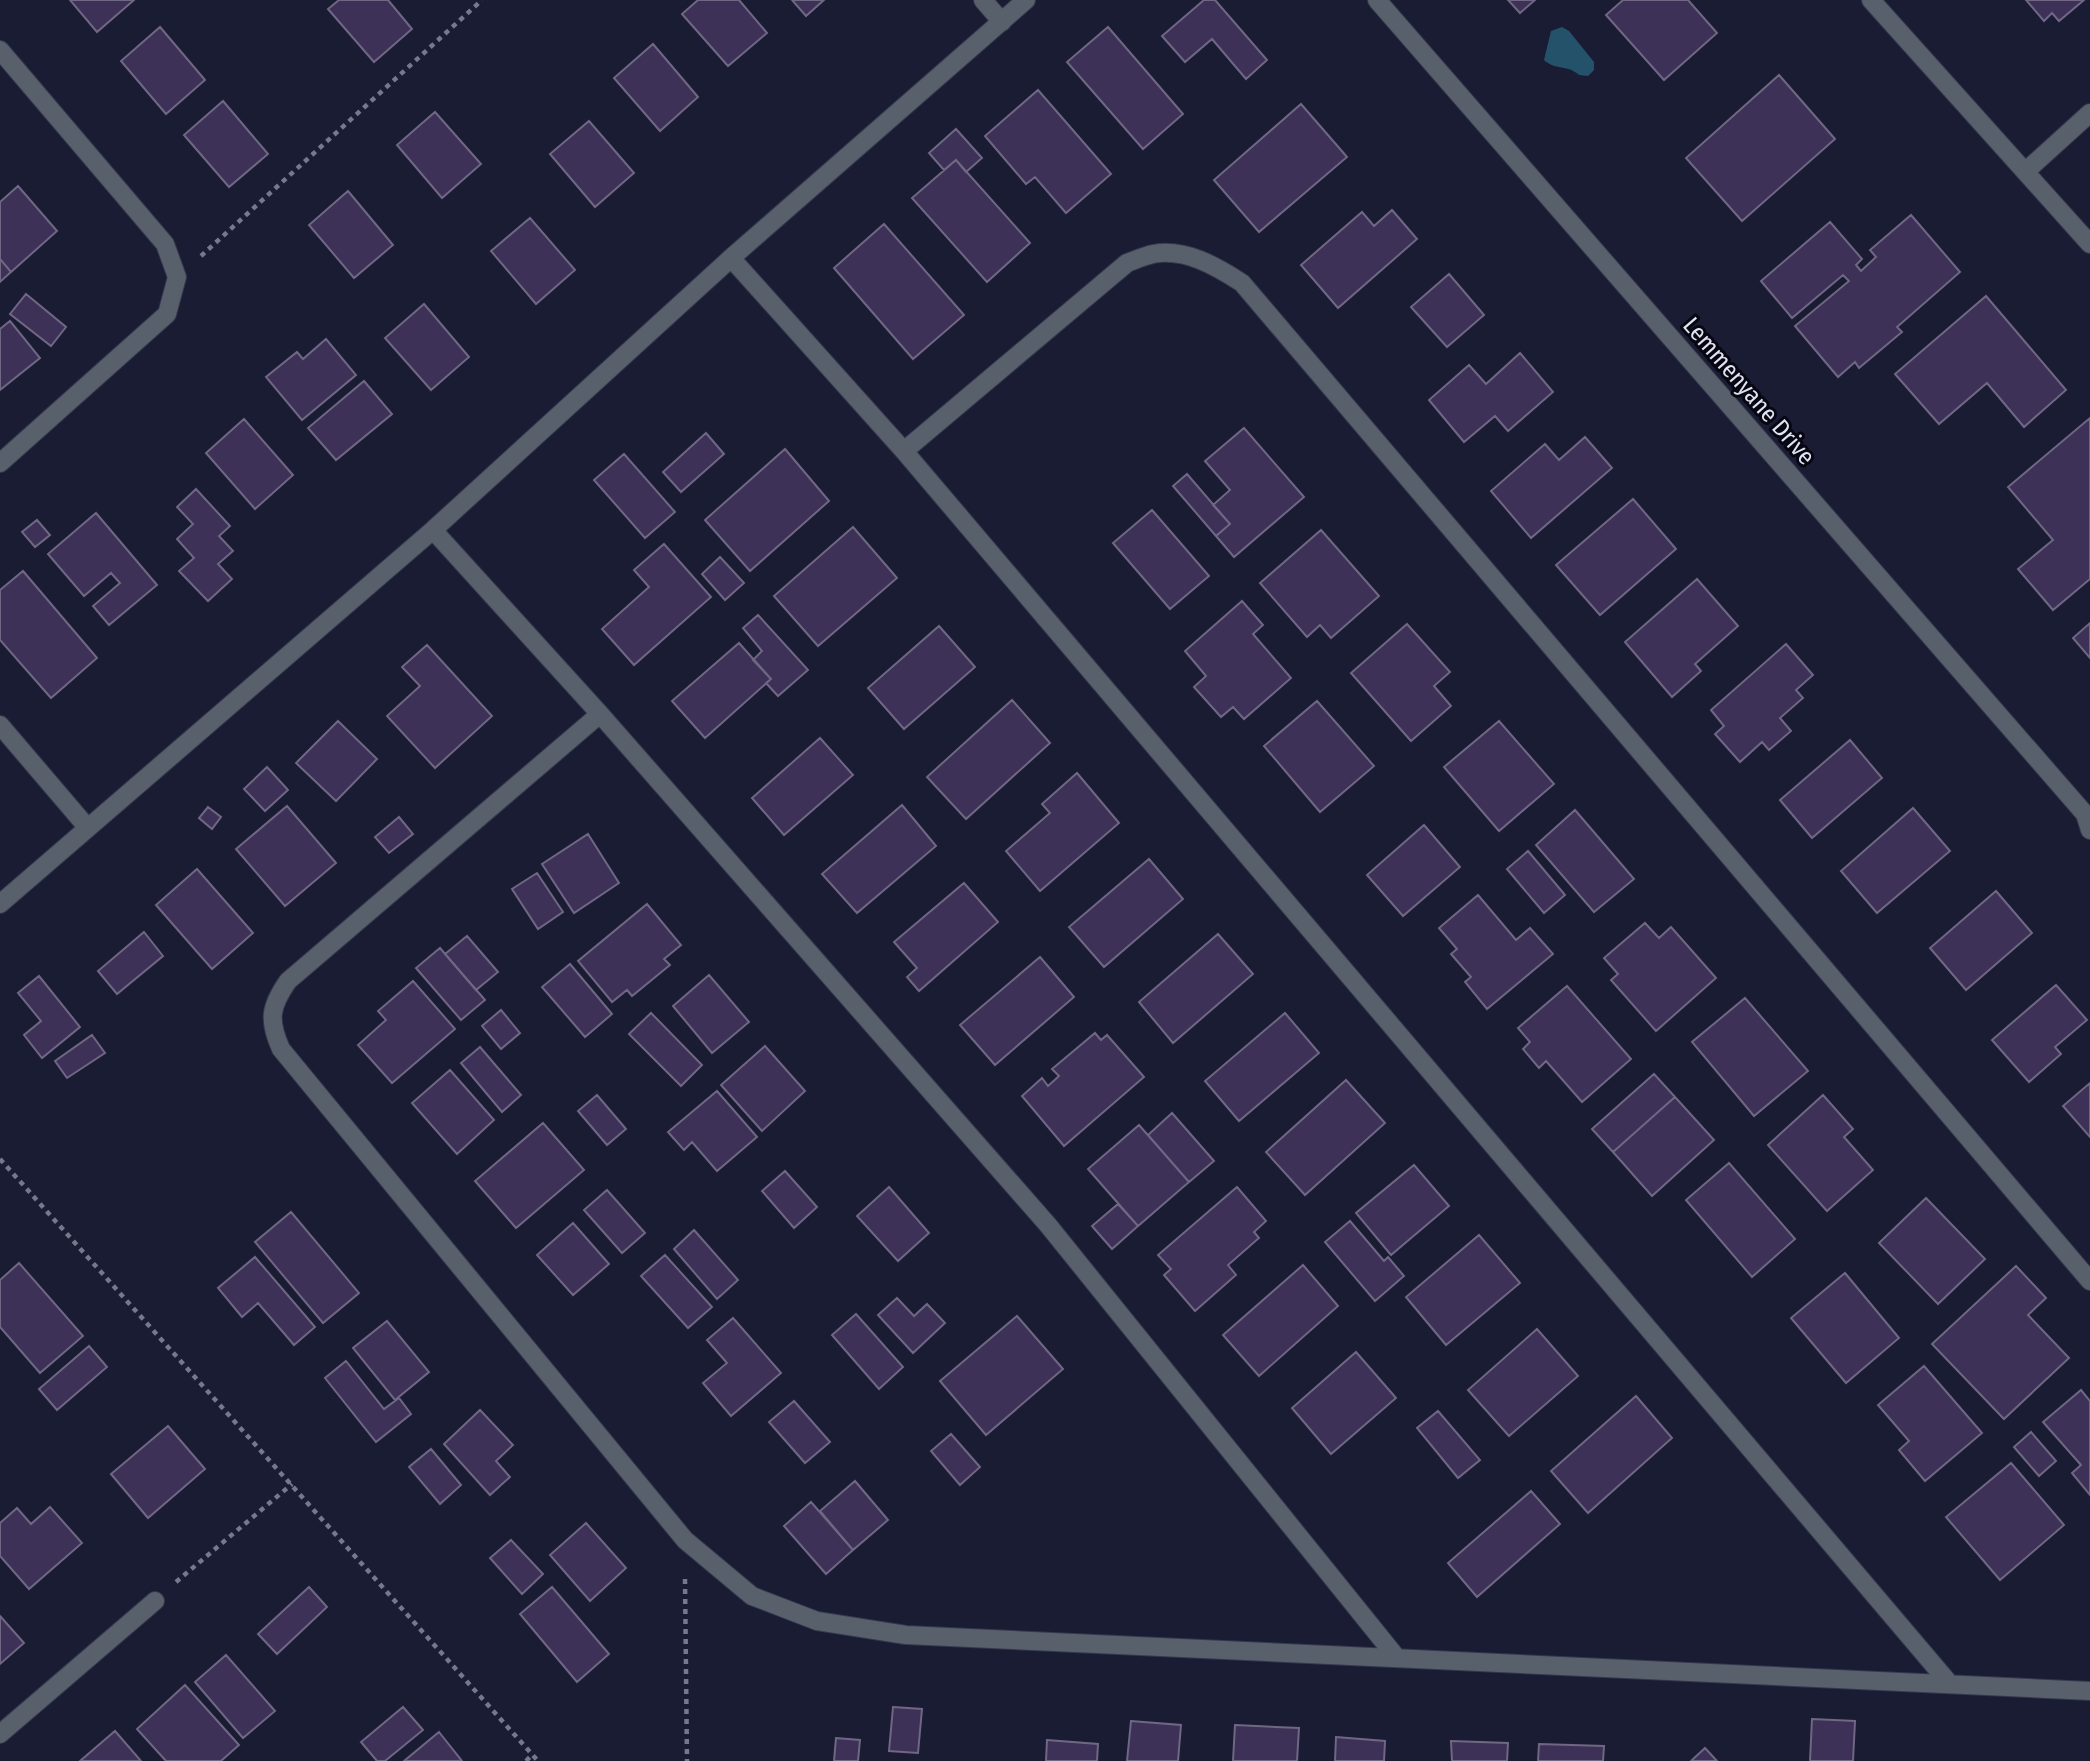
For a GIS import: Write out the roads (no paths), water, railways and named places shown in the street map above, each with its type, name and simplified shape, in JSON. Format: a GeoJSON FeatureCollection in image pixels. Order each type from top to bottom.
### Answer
{"type":"FeatureCollection","features":[{"type":"Feature","properties":{"kind":"street"},"geometry":{"type":"LineString","coordinates":[[983,0],[1002,22]]}},
{"type":"Feature","properties":{"kind":"street"},"geometry":{"type":"LineString","coordinates":[[0,904],[433,530],[731,258],[1026,0]]}},
{"type":"Feature","properties":{"kind":"street","name":"Lemmenyane Drive"},"geometry":{"type":"LineString","coordinates":[[1377,0],[2088,820]]}},
{"type":"Feature","properties":{"kind":"street"},"geometry":{"type":"LineString","coordinates":[[1871,0],[2090,244]]}},
{"type":"Feature","properties":{"kind":"street"},"geometry":{"type":"LineString","coordinates":[[0,50],[165,244],[177,277],[167,314],[0,463]]}},
{"type":"Feature","properties":{"kind":"street"},"geometry":{"type":"LineString","coordinates":[[2026,171],[2090,113]]}},
{"type":"Feature","properties":{"kind":"street"},"geometry":{"type":"LineString","coordinates":[[904,451],[1127,263],[1154,254],[1184,255],[1215,265],[1242,283],[2090,1281]]}},
{"type":"Feature","properties":{"kind":"street"},"geometry":{"type":"LineString","coordinates":[[731,258],[904,451],[1949,1683]]}},
{"type":"Feature","properties":{"kind":"street"},"geometry":{"type":"LineString","coordinates":[[433,530],[600,714],[1048,1224],[1397,1658]]}},
{"type":"Feature","properties":{"kind":"street"},"geometry":{"type":"LineString","coordinates":[[600,714],[288,981],[277,996],[272,1012],[274,1033],[281,1049],[685,1540],[752,1596],[817,1621],[906,1635],[2090,1691]]}},
{"type":"Feature","properties":{"kind":"street"},"geometry":{"type":"LineString","coordinates":[[0,724],[87,827]]}},
{"type":"Feature","properties":{"kind":"street"},"geometry":{"type":"LineString","coordinates":[[0,1734],[155,1601]]}},
{"type":"Feature","properties":{"kind":"water"},"geometry":{"type":"Polygon","coordinates":[[[1562,27],[1569,31],[1594,62],[1594,70],[1588,76],[1579,75],[1544,60],[1551,31],[1562,27]]]}}]}
